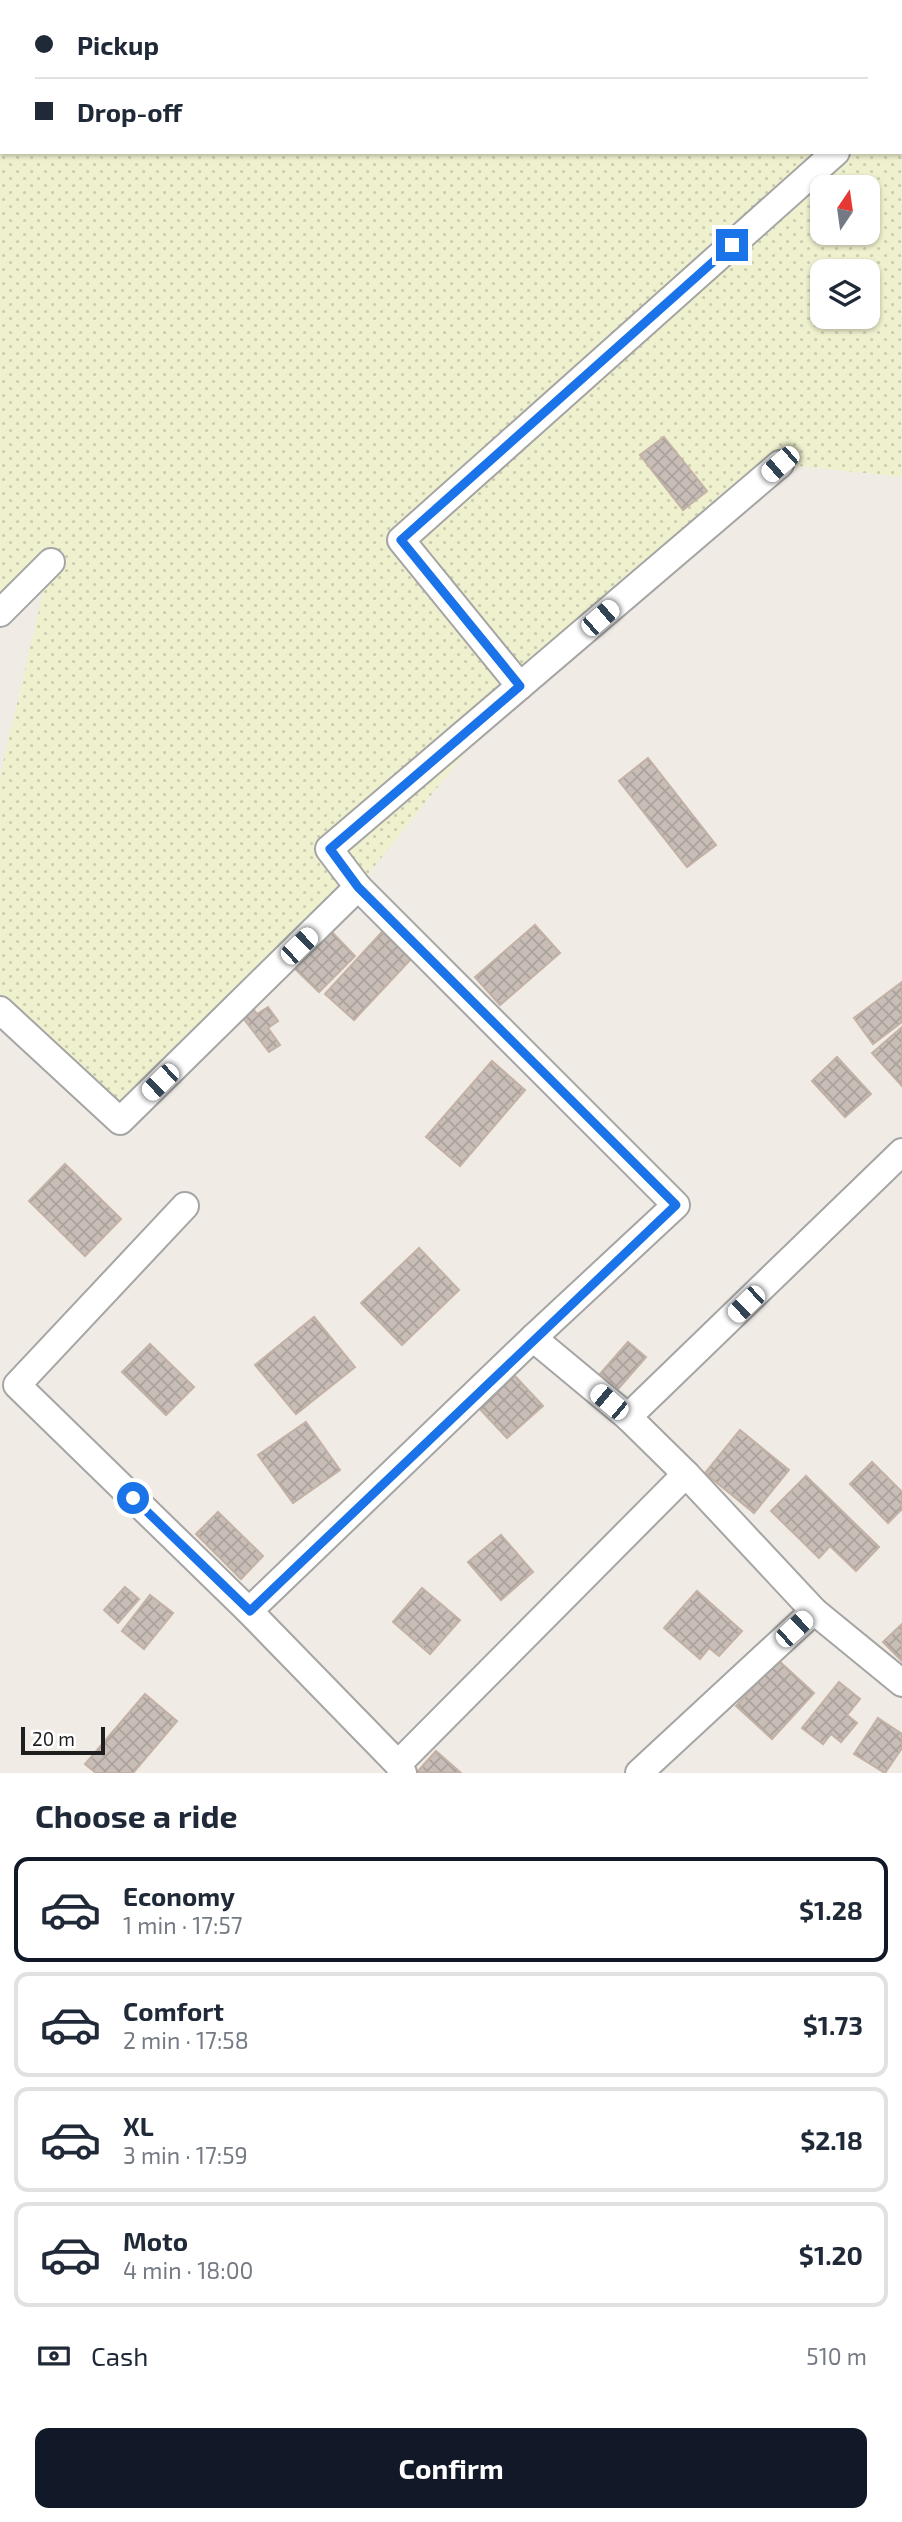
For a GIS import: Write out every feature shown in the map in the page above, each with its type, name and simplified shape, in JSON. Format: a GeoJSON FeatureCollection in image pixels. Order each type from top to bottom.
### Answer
{"type":"FeatureCollection","features":[{"type":"Feature","properties":{"kind":"street"},"geometry":{"type":"LineString","coordinates":[[520,686],[401,540],[834,154]]}},
{"type":"Feature","properties":{"kind":"street"},"geometry":{"type":"LineString","coordinates":[[250,1611],[533,1338],[676,1205],[358,887],[330,849],[780,464]]}},
{"type":"Feature","properties":{"kind":"street"},"geometry":{"type":"LineString","coordinates":[[0,613],[51,562]]}},
{"type":"Feature","properties":{"kind":"street"},"geometry":{"type":"LineString","coordinates":[[0,1010],[120,1121],[358,887]]}},
{"type":"Feature","properties":{"kind":"street"},"geometry":{"type":"LineString","coordinates":[[628,1418],[902,1152]]}},
{"type":"Feature","properties":{"kind":"street"},"geometry":{"type":"LineString","coordinates":[[185,1206],[17,1385],[250,1611],[400,1769],[686,1474]]}},
{"type":"Feature","properties":{"kind":"street"},"geometry":{"type":"LineString","coordinates":[[533,1338],[628,1418],[686,1474],[814,1611],[902,1683]]}},
{"type":"Feature","properties":{"kind":"street"},"geometry":{"type":"LineString","coordinates":[[639,1773],[814,1611]]}},
{"type":"Feature","properties":{"kind":"green space"},"geometry":{"type":"Polygon","coordinates":[[[0,154],[902,154],[902,477],[780,464],[514,691],[358,887],[120,1121],[0,1010],[0,776],[50,564],[0,613],[0,154]]]}},
{"type":"Feature","properties":{"kind":"building"},"geometry":{"type":"Polygon","coordinates":[[[664,437],[707,491],[683,510],[640,455],[664,437]]]}},
{"type":"Feature","properties":{"kind":"building"},"geometry":{"type":"Polygon","coordinates":[[[648,758],[716,845],[687,867],[619,781],[648,758]]]}},
{"type":"Feature","properties":{"kind":"building"},"geometry":{"type":"Polygon","coordinates":[[[535,925],[560,953],[500,1005],[475,977],[535,925]]]}},
{"type":"Feature","properties":{"kind":"building"},"geometry":{"type":"Polygon","coordinates":[[[327,927],[355,956],[319,992],[290,964],[327,927]]]}},
{"type":"Feature","properties":{"kind":"building"},"geometry":{"type":"Polygon","coordinates":[[[382,932],[411,959],[354,1020],[325,994],[382,932]]]}},
{"type":"Feature","properties":{"kind":"building"},"geometry":{"type":"Polygon","coordinates":[[[902,982],[902,1022],[873,1044],[854,1018],[902,982]]]}},
{"type":"Feature","properties":{"kind":"building"},"geometry":{"type":"Polygon","coordinates":[[[251,1006],[257,1014],[268,1007],[278,1021],[268,1028],[280,1045],[269,1052],[240,1014],[251,1006]]]}},
{"type":"Feature","properties":{"kind":"building"},"geometry":{"type":"Polygon","coordinates":[[[902,1027],[902,1086],[872,1053],[902,1027]]]}},
{"type":"Feature","properties":{"kind":"building"},"geometry":{"type":"Polygon","coordinates":[[[837,1057],[871,1094],[845,1117],[812,1081],[837,1057]]]}},
{"type":"Feature","properties":{"kind":"building"},"geometry":{"type":"Polygon","coordinates":[[[492,1061],[525,1090],[460,1166],[426,1137],[492,1061]]]}},
{"type":"Feature","properties":{"kind":"building"},"geometry":{"type":"Polygon","coordinates":[[[65,1164],[121,1219],[85,1256],[29,1201],[65,1164]]]}},
{"type":"Feature","properties":{"kind":"building"},"geometry":{"type":"Polygon","coordinates":[[[419,1248],[459,1290],[402,1345],[361,1303],[419,1248]]]}},
{"type":"Feature","properties":{"kind":"building"},"geometry":{"type":"Polygon","coordinates":[[[314,1317],[355,1367],[296,1414],[255,1365],[314,1317]]]}},
{"type":"Feature","properties":{"kind":"building"},"geometry":{"type":"Polygon","coordinates":[[[628,1342],[646,1357],[618,1389],[600,1374],[628,1342]]]}},
{"type":"Feature","properties":{"kind":"building"},"geometry":{"type":"Polygon","coordinates":[[[150,1344],[194,1387],[166,1415],[122,1372],[150,1344]]]}},
{"type":"Feature","properties":{"kind":"building"},"geometry":{"type":"Polygon","coordinates":[[[514,1375],[543,1406],[507,1438],[478,1407],[514,1375]]]}},
{"type":"Feature","properties":{"kind":"building"},"geometry":{"type":"Polygon","coordinates":[[[306,1422],[340,1470],[293,1503],[258,1455],[306,1422]]]}},
{"type":"Feature","properties":{"kind":"building"},"geometry":{"type":"Polygon","coordinates":[[[740,1430],[789,1470],[754,1513],[705,1473],[740,1430]]]}},
{"type":"Feature","properties":{"kind":"building"},"geometry":{"type":"Polygon","coordinates":[[[872,1462],[902,1492],[902,1509],[888,1523],[850,1484],[872,1462]]]}},
{"type":"Feature","properties":{"kind":"building"},"geometry":{"type":"Polygon","coordinates":[[[806,1476],[879,1547],[856,1571],[830,1546],[819,1558],[771,1511],[806,1476]]]}},
{"type":"Feature","properties":{"kind":"building"},"geometry":{"type":"Polygon","coordinates":[[[218,1512],[263,1556],[241,1579],[196,1534],[218,1512]]]}},
{"type":"Feature","properties":{"kind":"building"},"geometry":{"type":"Polygon","coordinates":[[[501,1535],[533,1572],[501,1600],[468,1562],[501,1535]]]}},
{"type":"Feature","properties":{"kind":"building"},"geometry":{"type":"Polygon","coordinates":[[[125,1587],[139,1599],[118,1623],[104,1610],[125,1587]]]}},
{"type":"Feature","properties":{"kind":"building"},"geometry":{"type":"Polygon","coordinates":[[[422,1588],[460,1620],[430,1654],[393,1622],[422,1588]]]}},
{"type":"Feature","properties":{"kind":"building"},"geometry":{"type":"Polygon","coordinates":[[[697,1591],[742,1631],[719,1656],[709,1648],[700,1659],[664,1628],[697,1591]]]}},
{"type":"Feature","properties":{"kind":"building"},"geometry":{"type":"Polygon","coordinates":[[[150,1595],[173,1613],[144,1649],[122,1631],[150,1595]]]}},
{"type":"Feature","properties":{"kind":"building"},"geometry":{"type":"Polygon","coordinates":[[[902,1624],[902,1661],[883,1642],[902,1624]]]}},
{"type":"Feature","properties":{"kind":"building"},"geometry":{"type":"Polygon","coordinates":[[[778,1660],[814,1693],[772,1739],[736,1706],[778,1660]]]}},
{"type":"Feature","properties":{"kind":"building"},"geometry":{"type":"Polygon","coordinates":[[[839,1682],[860,1699],[847,1715],[857,1723],[841,1742],[831,1734],[823,1744],[802,1728],[839,1682]]]}},
{"type":"Feature","properties":{"kind":"building"},"geometry":{"type":"Polygon","coordinates":[[[145,1694],[177,1721],[133,1773],[96,1773],[85,1764],[145,1694]]]}},
{"type":"Feature","properties":{"kind":"building"},"geometry":{"type":"Polygon","coordinates":[[[878,1718],[902,1734],[902,1748],[885,1773],[854,1754],[878,1718]]]}},
{"type":"Feature","properties":{"kind":"building"},"geometry":{"type":"Polygon","coordinates":[[[436,1751],[461,1773],[417,1772],[436,1751]]]}},
{"type":"Feature","properties":{"kind":"route"},"geometry":{"type":"LineString","coordinates":[[133,1498],[250,1611],[533,1338],[676,1205],[358,887],[330,849],[520,686],[401,540],[732,245]]}}]}
